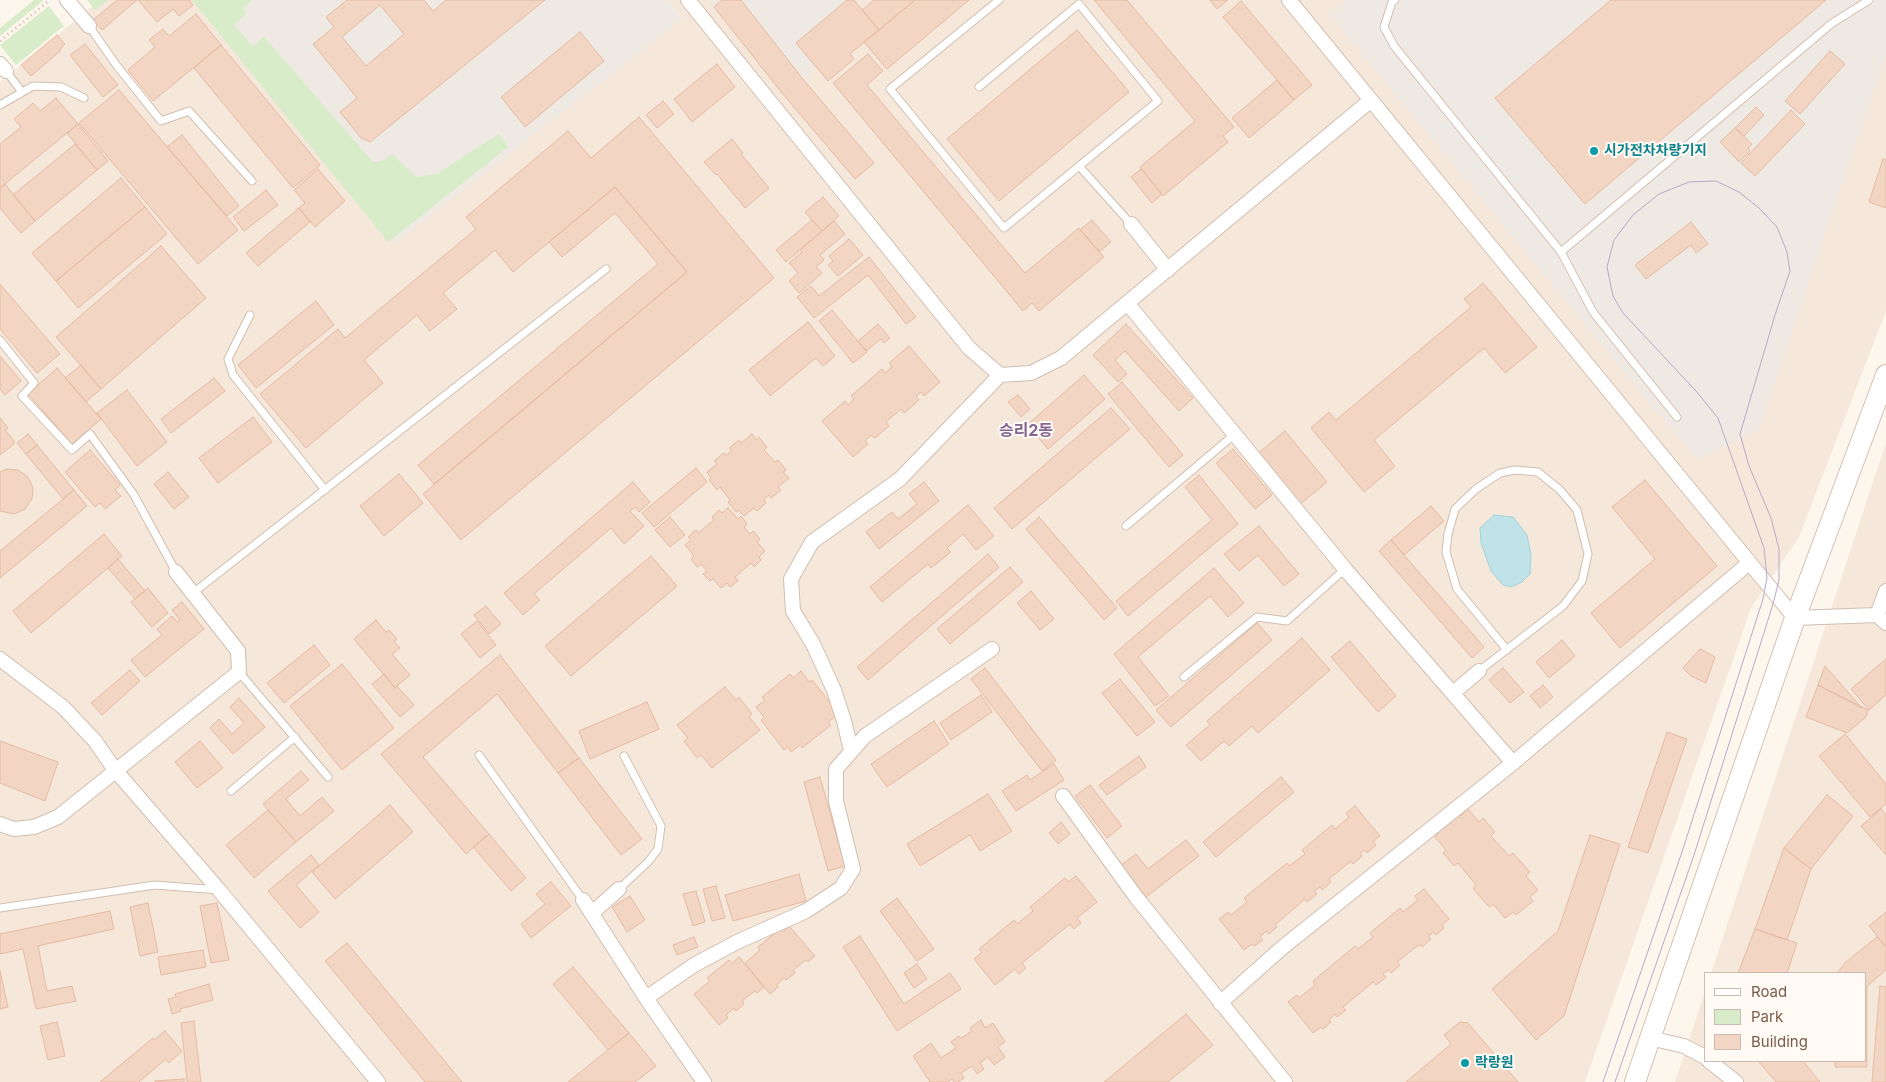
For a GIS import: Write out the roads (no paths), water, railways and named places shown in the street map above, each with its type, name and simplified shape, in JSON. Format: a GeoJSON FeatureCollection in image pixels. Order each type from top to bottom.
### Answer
{"type":"FeatureCollection","features":[{"type":"Feature","properties":{"kind":"main road"},"geometry":{"type":"LineString","coordinates":[[1635,1082],[1795,618],[1886,375]]}},
{"type":"Feature","properties":{"kind":"street"},"geometry":{"type":"LineString","coordinates":[[67,0],[90,26]]}},
{"type":"Feature","properties":{"kind":"street"},"geometry":{"type":"LineString","coordinates":[[688,0],[969,348],[1000,375]]}},
{"type":"Feature","properties":{"kind":"street"},"geometry":{"type":"LineString","coordinates":[[1289,0],[1795,618],[1881,619],[1886,590]]}},
{"type":"Feature","properties":{"kind":"street"},"geometry":{"type":"LineString","coordinates":[[851,750],[834,690],[813,644],[793,611],[791,579],[812,542],[900,479],[1000,375],[1031,372],[1061,358],[1372,100]]}},
{"type":"Feature","properties":{"kind":"street"},"geometry":{"type":"LineString","coordinates":[[1131,224],[1168,270]]}},
{"type":"Feature","properties":{"kind":"street"},"geometry":{"type":"LineString","coordinates":[[1128,304],[1345,569],[1513,763]]}},
{"type":"Feature","properties":{"kind":"street"},"geometry":{"type":"LineString","coordinates":[[1220,1003],[1283,947],[1513,763],[1749,563]]}},
{"type":"Feature","properties":{"kind":"street"},"geometry":{"type":"LineString","coordinates":[[0,824],[14,829],[34,827],[58,817],[240,672],[238,651],[176,572]]}},
{"type":"Feature","properties":{"kind":"street"},"geometry":{"type":"LineString","coordinates":[[646,998],[694,965],[737,942],[806,910],[841,888],[853,869],[836,801],[836,769],[865,736],[992,649]]}},
{"type":"Feature","properties":{"kind":"street"},"geometry":{"type":"LineString","coordinates":[[0,659],[64,706],[95,741],[115,770],[219,890],[378,1082]]}},
{"type":"Feature","properties":{"kind":"street"},"geometry":{"type":"LineString","coordinates":[[1453,693],[1479,671]]}},
{"type":"Feature","properties":{"kind":"street"},"geometry":{"type":"LineString","coordinates":[[1063,796],[1136,897],[1220,1003],[1286,1082]]}},
{"type":"Feature","properties":{"kind":"street"},"geometry":{"type":"LineString","coordinates":[[592,913],[619,889]]}},
{"type":"Feature","properties":{"kind":"street"},"geometry":{"type":"LineString","coordinates":[[583,900],[646,998],[704,1082]]}},
{"type":"Feature","properties":{"kind":"street"},"geometry":{"type":"LineString","coordinates":[[1650,1038],[1684,1046],[1704,1057]]}},
{"type":"Feature","properties":{"kind":"street"},"geometry":{"type":"LineString","coordinates":[[1710,1062],[1736,1082]]}},
{"type":"Feature","properties":{"kind":"lane"},"geometry":{"type":"LineString","coordinates":[[979,87],[1080,4],[1158,101],[1004,228],[890,90],[999,0]]}},
{"type":"Feature","properties":{"kind":"lane"},"geometry":{"type":"LineString","coordinates":[[1395,0],[1392,2],[1384,27],[1394,46],[1561,252],[1593,312],[1676,417]]}},
{"type":"Feature","properties":{"kind":"lane"},"geometry":{"type":"LineString","coordinates":[[1561,252],[1832,24],[1869,0]]}},
{"type":"Feature","properties":{"kind":"lane"},"geometry":{"type":"LineString","coordinates":[[90,26],[117,66],[161,122],[190,111],[252,182]]}},
{"type":"Feature","properties":{"kind":"lane"},"geometry":{"type":"LineString","coordinates":[[3,68],[22,92]]}},
{"type":"Feature","properties":{"kind":"lane"},"geometry":{"type":"LineString","coordinates":[[0,105],[33,86],[61,87],[84,98]]}},
{"type":"Feature","properties":{"kind":"lane"},"geometry":{"type":"LineString","coordinates":[[1079,166],[1131,224]]}},
{"type":"Feature","properties":{"kind":"lane"},"geometry":{"type":"LineString","coordinates":[[193,593],[606,268]]}},
{"type":"Feature","properties":{"kind":"lane"},"geometry":{"type":"LineString","coordinates":[[250,315],[228,359],[233,374],[325,490]]}},
{"type":"Feature","properties":{"kind":"lane"},"geometry":{"type":"LineString","coordinates":[[0,340],[34,383],[22,396],[72,450],[90,434],[134,495],[176,572]]}},
{"type":"Feature","properties":{"kind":"lane"},"geometry":{"type":"LineString","coordinates":[[1126,526],[1235,434]]}},
{"type":"Feature","properties":{"kind":"lane"},"geometry":{"type":"LineString","coordinates":[[1479,671],[1507,650],[1563,606],[1582,581],[1588,554],[1576,510],[1560,490],[1538,472],[1515,470],[1500,473],[1476,489],[1456,509],[1448,534],[1446,552],[1457,589],[1507,650]]}},
{"type":"Feature","properties":{"kind":"lane"},"geometry":{"type":"LineString","coordinates":[[1184,677],[1257,617],[1287,621],[1345,569]]}},
{"type":"Feature","properties":{"kind":"lane"},"geometry":{"type":"LineString","coordinates":[[240,672],[328,777]]}},
{"type":"Feature","properties":{"kind":"lane"},"geometry":{"type":"LineString","coordinates":[[231,791],[294,738]]}},
{"type":"Feature","properties":{"kind":"lane"},"geometry":{"type":"LineString","coordinates":[[479,755],[583,900]]}},
{"type":"Feature","properties":{"kind":"lane"},"geometry":{"type":"LineString","coordinates":[[619,889],[648,862],[658,849],[661,826],[624,756]]}},
{"type":"Feature","properties":{"kind":"lane"},"geometry":{"type":"LineString","coordinates":[[0,908],[155,886],[219,890]]}},
{"type":"Feature","properties":{"kind":"water"},"geometry":{"type":"Polygon","coordinates":[[[1494,515],[1513,517],[1527,535],[1531,555],[1530,574],[1522,582],[1511,587],[1503,585],[1491,571],[1481,543],[1480,528],[1494,515]]]}},
{"type":"Feature","properties":{"kind":"tram line"},"geometry":{"type":"LineString","coordinates":[[1603,1082],[1682,852],[1763,599],[1767,578],[1764,548],[1718,418],[1696,391],[1623,313],[1613,296],[1607,267],[1614,240],[1633,215],[1659,194],[1689,182],[1716,181],[1739,192],[1759,208],[1777,227],[1787,252],[1790,271],[1740,434],[1749,466],[1771,518],[1779,549],[1779,580],[1694,855],[1615,1082]]}},
{"type":"Feature","properties":{"kind":"place","name":"시가전차차량기지"},"geometry":{"type":"Point","coordinates":[1594,151]}},
{"type":"Feature","properties":{"kind":"place","name":"락랑원"},"geometry":{"type":"Point","coordinates":[1465,1063]}},
{"type":"Feature","properties":{"kind":"district","name":"승리2동"},"geometry":{"type":"Point","coordinates":[1026,431]}}]}
